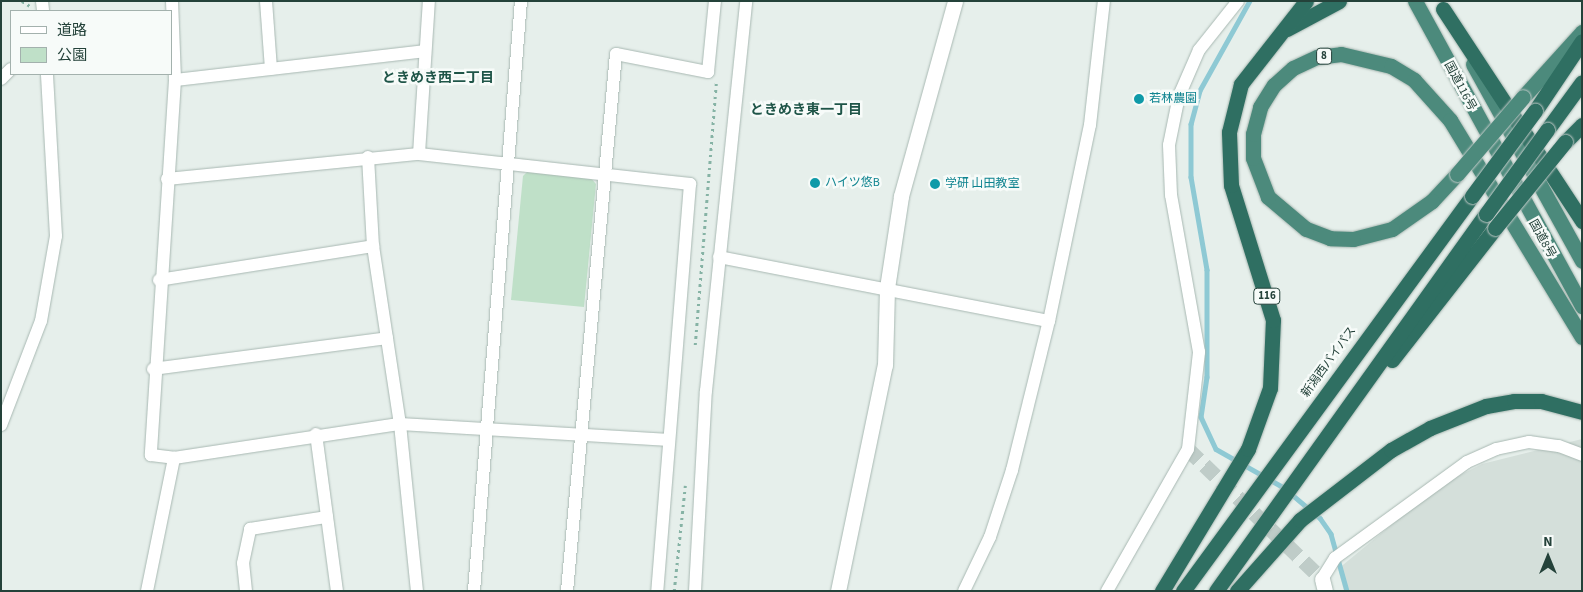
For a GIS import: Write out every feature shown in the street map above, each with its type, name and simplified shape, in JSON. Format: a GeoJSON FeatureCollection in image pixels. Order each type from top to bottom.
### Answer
{"type":"FeatureCollection","features":[{"type":"Feature","properties":{"kind":"highway","name":"116"},"geometry":{"type":"LineString","coordinates":[[1162,591],[1248,449],[1270,388],[1273,320],[1231,185],[1229,158],[1231,124],[1241,84],[1270,42],[1306,1]]}},
{"type":"Feature","properties":{"kind":"highway"},"geometry":{"type":"LineString","coordinates":[[1270,42],[1339,1]]}},
{"type":"Feature","properties":{"kind":"highway","name":"国道116号"},"geometry":{"type":"LineString","coordinates":[[1415,1],[1510,172]]}},
{"type":"Feature","properties":{"kind":"highway"},"geometry":{"type":"LineString","coordinates":[[1441,5],[1582,221]]}},
{"type":"Feature","properties":{"kind":"highway","name":"国道116号"},"geometry":{"type":"LineString","coordinates":[[1441,5],[1518,152]]}},
{"type":"Feature","properties":{"kind":"highway","name":"8"},"geometry":{"type":"LineString","coordinates":[[1582,32],[1523,97],[1457,174],[1432,201],[1392,229],[1363,238],[1330,238],[1306,229],[1268,197],[1254,158],[1253,134],[1260,107],[1274,85],[1293,68],[1340,54],[1391,66],[1414,80],[1450,120],[1582,337]]}},
{"type":"Feature","properties":{"kind":"highway","name":"新潟西バイパス"},"geometry":{"type":"LineString","coordinates":[[1183,591],[1503,154],[1582,41]]}},
{"type":"Feature","properties":{"kind":"highway"},"geometry":{"type":"LineString","coordinates":[[1216,591],[1486,214],[1510,172],[1547,130],[1582,82]]}},
{"type":"Feature","properties":{"kind":"highway"},"geometry":{"type":"LineString","coordinates":[[1351,403],[1407,344],[1495,228],[1565,142],[1582,125]]}},
{"type":"Feature","properties":{"kind":"highway","name":"国道8号"},"geometry":{"type":"LineString","coordinates":[[1518,152],[1582,262]]}},
{"type":"Feature","properties":{"kind":"highway","name":"国道8号"},"geometry":{"type":"LineString","coordinates":[[1510,172],[1564,279],[1582,306]]}},
{"type":"Feature","properties":{"kind":"highway"},"geometry":{"type":"LineString","coordinates":[[1564,279],[1582,295]]}},
{"type":"Feature","properties":{"kind":"highway"},"geometry":{"type":"LineString","coordinates":[[1237,591],[1300,520],[1391,450],[1430,428],[1486,406],[1514,401],[1541,401],[1582,412]]}},
{"type":"Feature","properties":{"kind":"street"},"geometry":{"type":"LineString","coordinates":[[172,1],[175,80],[153,368],[151,454],[174,458],[316,434],[400,424],[485,427],[666,440]]}},
{"type":"Feature","properties":{"kind":"street"},"geometry":{"type":"LineString","coordinates":[[266,1],[271,69]]}},
{"type":"Feature","properties":{"kind":"street"},"geometry":{"type":"LineString","coordinates":[[419,154],[424,51],[429,1]]}},
{"type":"Feature","properties":{"kind":"street"},"geometry":{"type":"LineString","coordinates":[[474,591],[485,427],[509,163],[521,1]]}},
{"type":"Feature","properties":{"kind":"street"},"geometry":{"type":"LineString","coordinates":[[567,591],[602,174],[616,54],[708,72],[715,1]]}},
{"type":"Feature","properties":{"kind":"street"},"geometry":{"type":"LineString","coordinates":[[695,591],[706,391],[746,1]]}},
{"type":"Feature","properties":{"kind":"street"},"geometry":{"type":"LineString","coordinates":[[838,591],[885,365],[887,288],[901,196],[955,1]]}},
{"type":"Feature","properties":{"kind":"street"},"geometry":{"type":"LineString","coordinates":[[964,591],[990,537],[1012,470],[1049,321],[1090,125],[1104,1]]}},
{"type":"Feature","properties":{"kind":"street"},"geometry":{"type":"LineString","coordinates":[[1107,591],[1188,449],[1199,352],[1170,195],[1169,145],[1180,96],[1199,50],[1238,1]]}},
{"type":"Feature","properties":{"kind":"street"},"geometry":{"type":"LineString","coordinates":[[175,80],[424,51]]}},
{"type":"Feature","properties":{"kind":"street"},"geometry":{"type":"LineString","coordinates":[[1,79],[10,70]]}},
{"type":"Feature","properties":{"kind":"street"},"geometry":{"type":"LineString","coordinates":[[1,425],[41,321],[56,236],[47,75]]}},
{"type":"Feature","properties":{"kind":"street"},"geometry":{"type":"LineString","coordinates":[[167,179],[368,157],[419,154],[690,184],[666,440],[657,591]]}},
{"type":"Feature","properties":{"kind":"street"},"geometry":{"type":"LineString","coordinates":[[368,157],[373,246],[400,424],[417,591]]}},
{"type":"Feature","properties":{"kind":"street"},"geometry":{"type":"LineString","coordinates":[[160,280],[373,246]]}},
{"type":"Feature","properties":{"kind":"street"},"geometry":{"type":"LineString","coordinates":[[720,257],[1049,321]]}},
{"type":"Feature","properties":{"kind":"street"},"geometry":{"type":"LineString","coordinates":[[153,368],[387,338]]}},
{"type":"Feature","properties":{"kind":"street"},"geometry":{"type":"LineString","coordinates":[[316,434],[336,591]]}},
{"type":"Feature","properties":{"kind":"street"},"geometry":{"type":"LineString","coordinates":[[1324,585],[1336,558],[1467,462],[1496,449],[1529,442],[1559,446],[1582,455]]}},
{"type":"Feature","properties":{"kind":"street"},"geometry":{"type":"LineString","coordinates":[[147,591],[174,458]]}},
{"type":"Feature","properties":{"kind":"street"},"geometry":{"type":"LineString","coordinates":[[246,591],[243,563],[250,529],[327,517]]}},
{"type":"Feature","properties":{"kind":"shaded area"},"geometry":{"type":"Polygon","coordinates":[[[1582,439],[1582,591],[1344,591],[1338,569],[1440,485],[1482,464],[1582,439]]]}},
{"type":"Feature","properties":{"kind":"green space"},"geometry":{"type":"Polygon","coordinates":[[[528,171],[590,177],[596,184],[584,307],[511,300],[523,176],[528,171]]]}},
{"type":"Feature","properties":{"kind":"waterway"},"geometry":{"type":"LineString","coordinates":[[1250,1],[1200,91],[1191,124],[1191,177],[1207,270],[1207,377],[1201,417],[1216,449],[1283,487],[1320,518],[1331,534],[1347,591]]}},
{"type":"Feature","properties":{"kind":"tunnel"},"geometry":{"type":"LineString","coordinates":[[1188,449],[1322,579]]}},
{"type":"Feature","properties":{"kind":"place","name":"若林農園"},"geometry":{"type":"Point","coordinates":[1139,99]}},
{"type":"Feature","properties":{"kind":"place","name":"ハイツ悠B"},"geometry":{"type":"Point","coordinates":[815,183]}},
{"type":"Feature","properties":{"kind":"place","name":"学研 山田教室"},"geometry":{"type":"Point","coordinates":[935,184]}},
{"type":"Feature","properties":{"kind":"district","name":"ときめき西二丁目"},"geometry":{"type":"Point","coordinates":[438,78]}},
{"type":"Feature","properties":{"kind":"district","name":"ときめき東一丁目"},"geometry":{"type":"Point","coordinates":[806,110]}}]}
